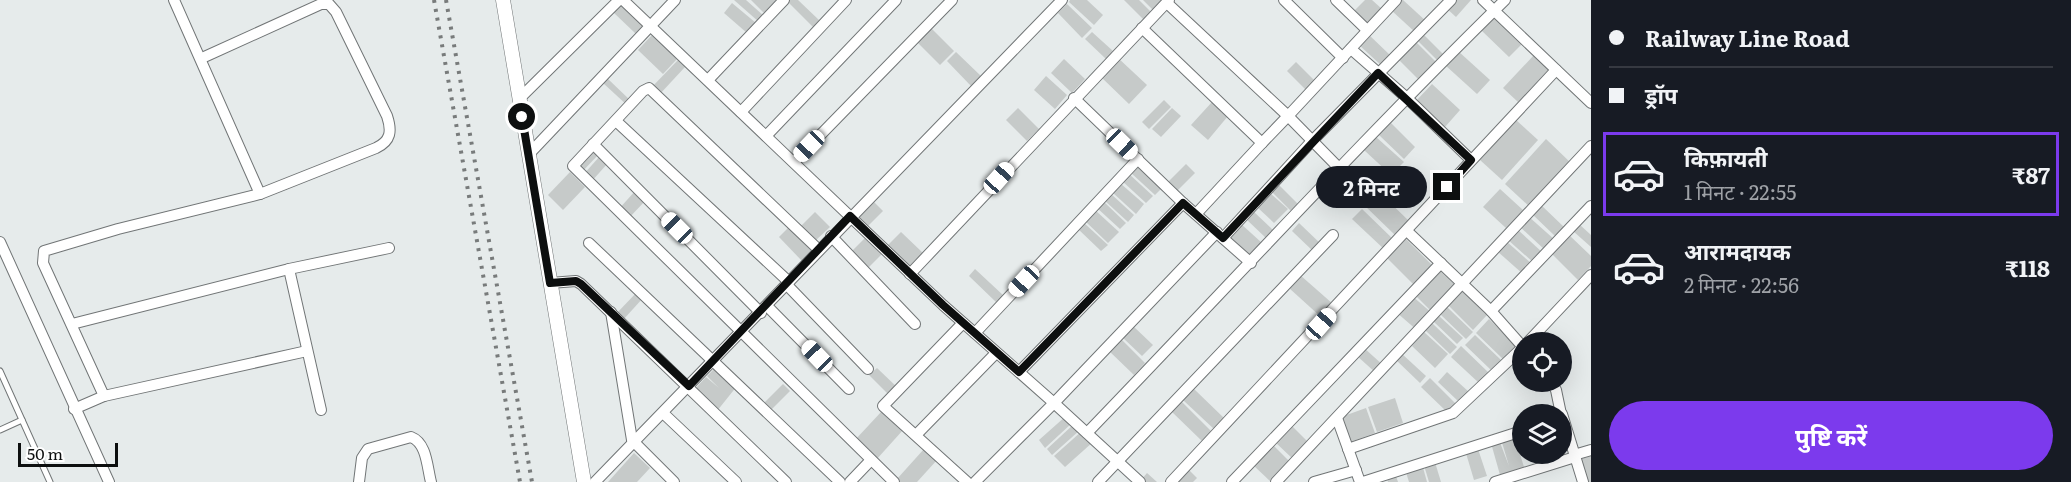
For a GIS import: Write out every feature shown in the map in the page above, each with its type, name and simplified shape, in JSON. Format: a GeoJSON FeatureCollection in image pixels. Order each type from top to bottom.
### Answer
{"type":"FeatureCollection","features":[{"type":"Feature","properties":{"kind":"street"},"geometry":{"type":"LineString","coordinates":[[174,0],[260,194]]}},
{"type":"Feature","properties":{"kind":"street"},"geometry":{"type":"LineString","coordinates":[[519,99],[621,0],[708,80],[910,274],[1140,482]]}},
{"type":"Feature","properties":{"kind":"street"},"geometry":{"type":"LineString","coordinates":[[529,154],[675,0]]}},
{"type":"Feature","properties":{"kind":"street"},"geometry":{"type":"LineString","coordinates":[[708,80],[783,0]]}},
{"type":"Feature","properties":{"kind":"street"},"geometry":{"type":"LineString","coordinates":[[741,112],[846,0]]}},
{"type":"Feature","properties":{"kind":"street"},"geometry":{"type":"LineString","coordinates":[[766,136],[896,0]]}},
{"type":"Feature","properties":{"kind":"street"},"geometry":{"type":"LineString","coordinates":[[794,162],[952,0]]}},
{"type":"Feature","properties":{"kind":"street"},"geometry":{"type":"LineString","coordinates":[[595,482],[714,362],[850,216],[1062,0]]}},
{"type":"Feature","properties":{"kind":"street"},"geometry":{"type":"LineString","coordinates":[[1284,0],[1343,58]]}},
{"type":"Feature","properties":{"kind":"street"},"geometry":{"type":"LineString","coordinates":[[1336,0],[1368,30]]}},
{"type":"Feature","properties":{"kind":"street"},"geometry":{"type":"LineString","coordinates":[[1196,214],[1396,0]]}},
{"type":"Feature","properties":{"kind":"street"},"geometry":{"type":"LineString","coordinates":[[975,482],[1451,0]]}},
{"type":"Feature","properties":{"kind":"street"},"geometry":{"type":"LineString","coordinates":[[1483,0],[1591,103]]}},
{"type":"Feature","properties":{"kind":"street"},"geometry":{"type":"LineString","coordinates":[[1087,433],[1251,263],[1338,167],[1504,0]]}},
{"type":"Feature","properties":{"kind":"street"},"geometry":{"type":"LineString","coordinates":[[504,1],[584,482]]}},
{"type":"Feature","properties":{"kind":"street"},"geometry":{"type":"LineString","coordinates":[[910,274],[1074,98],[1168,2],[1338,167]]}},
{"type":"Feature","properties":{"kind":"street"},"geometry":{"type":"LineString","coordinates":[[104,396],[43,263],[44,251],[118,229],[260,194],[376,148],[389,138],[391,131],[387,116],[335,3],[321,4],[201,58]]}},
{"type":"Feature","properties":{"kind":"street"},"geometry":{"type":"LineString","coordinates":[[1142,28],[1262,143]]}},
{"type":"Feature","properties":{"kind":"street"},"geometry":{"type":"LineString","coordinates":[[1351,49],[1407,98],[1471,160]]}},
{"type":"Feature","properties":{"kind":"street"},"geometry":{"type":"LineString","coordinates":[[1171,482],[1556,70]]}},
{"type":"Feature","properties":{"kind":"street"},"geometry":{"type":"LineString","coordinates":[[819,250],[649,88],[645,89],[573,164],[573,168],[894,482]]}},
{"type":"Feature","properties":{"kind":"street"},"geometry":{"type":"LineString","coordinates":[[1074,98],[1183,203],[1251,263]]}},
{"type":"Feature","properties":{"kind":"street"},"geometry":{"type":"LineString","coordinates":[[616,121],[788,283],[868,369]]}},
{"type":"Feature","properties":{"kind":"street"},"geometry":{"type":"LineString","coordinates":[[593,144],[849,389]]}},
{"type":"Feature","properties":{"kind":"street"},"geometry":{"type":"LineString","coordinates":[[1276,482],[1591,146]]}},
{"type":"Feature","properties":{"kind":"street"},"geometry":{"type":"LineString","coordinates":[[975,333],[1138,159]]}},
{"type":"Feature","properties":{"kind":"street"},"geometry":{"type":"LineString","coordinates":[[1019,372],[1183,203]]}},
{"type":"Feature","properties":{"kind":"street"},"geometry":{"type":"LineString","coordinates":[[1491,311],[1591,206]]}},
{"type":"Feature","properties":{"kind":"street"},"geometry":{"type":"LineString","coordinates":[[1407,231],[1491,311],[1512,335]]}},
{"type":"Feature","properties":{"kind":"street"},"geometry":{"type":"LineString","coordinates":[[1098,482],[1334,234]]}},
{"type":"Feature","properties":{"kind":"street"},"geometry":{"type":"LineString","coordinates":[[831,236],[915,324]]}},
{"type":"Feature","properties":{"kind":"street"},"geometry":{"type":"LineString","coordinates":[[0,242],[74,410],[109,482]]}},
{"type":"Feature","properties":{"kind":"street"},"geometry":{"type":"LineString","coordinates":[[589,243],[840,482]]}},
{"type":"Feature","properties":{"kind":"street"},"geometry":{"type":"LineString","coordinates":[[72,324],[289,269],[389,248]]}},
{"type":"Feature","properties":{"kind":"street"},"geometry":{"type":"LineString","coordinates":[[1232,482],[1441,263]]}},
{"type":"Feature","properties":{"kind":"street"},"geometry":{"type":"LineString","coordinates":[[289,269],[321,410]]}},
{"type":"Feature","properties":{"kind":"street"},"geometry":{"type":"LineString","coordinates":[[1537,332],[1591,275]]}},
{"type":"Feature","properties":{"kind":"street"},"geometry":{"type":"LineString","coordinates":[[550,283],[576,281],[689,386],[786,482]]}},
{"type":"Feature","properties":{"kind":"street"},"geometry":{"type":"LineString","coordinates":[[611,312],[633,443],[674,482]]}},
{"type":"Feature","properties":{"kind":"street"},"geometry":{"type":"LineString","coordinates":[[963,323],[883,406],[967,482]]}},
{"type":"Feature","properties":{"kind":"street"},"geometry":{"type":"LineString","coordinates":[[74,410],[104,396],[307,351]]}},
{"type":"Feature","properties":{"kind":"street"},"geometry":{"type":"LineString","coordinates":[[916,435],[996,353]]}},
{"type":"Feature","properties":{"kind":"street"},"geometry":{"type":"LineString","coordinates":[[1348,449],[1453,413],[1512,357]]}},
{"type":"Feature","properties":{"kind":"street"},"geometry":{"type":"LineString","coordinates":[[663,413],[736,482]]}},
{"type":"Feature","properties":{"kind":"street"},"geometry":{"type":"LineString","coordinates":[[1337,417],[1361,482],[1512,434]]}},
{"type":"Feature","properties":{"kind":"street"},"geometry":{"type":"LineString","coordinates":[[359,482],[362,458],[368,449],[406,437],[418,440],[422,447],[431,482]]}},
{"type":"Feature","properties":{"kind":"street"},"geometry":{"type":"LineString","coordinates":[[1572,450],[1583,482]]}},
{"type":"Feature","properties":{"kind":"street"},"geometry":{"type":"LineString","coordinates":[[1495,482],[1591,450]]}},
{"type":"Feature","properties":{"kind":"street"},"geometry":{"type":"LineString","coordinates":[[850,482],[871,460]]}},
{"type":"Feature","properties":{"kind":"street"},"geometry":{"type":"LineString","coordinates":[[1314,482],[1356,470]]}},
{"type":"Feature","properties":{"kind":"lane"},"geometry":{"type":"LineString","coordinates":[[0,371],[50,482]]}},
{"type":"Feature","properties":{"kind":"lane"},"geometry":{"type":"LineString","coordinates":[[0,430],[22,420]]}},
{"type":"Feature","properties":{"kind":"building"},"geometry":{"type":"Polygon","coordinates":[[[734,0],[746,0],[764,16],[759,22],[734,0]]]}},
{"type":"Feature","properties":{"kind":"building"},"geometry":{"type":"Polygon","coordinates":[[[751,0],[776,0],[764,13],[751,0]]]}},
{"type":"Feature","properties":{"kind":"building"},"geometry":{"type":"Polygon","coordinates":[[[786,0],[798,0],[820,21],[814,28],[786,0]]]}},
{"type":"Feature","properties":{"kind":"building"},"geometry":{"type":"Polygon","coordinates":[[[1070,0],[1087,0],[1103,15],[1094,25],[1069,2],[1070,0]]]}},
{"type":"Feature","properties":{"kind":"building"},"geometry":{"type":"Polygon","coordinates":[[[1124,0],[1139,0],[1151,12],[1144,20],[1124,0]]]}},
{"type":"Feature","properties":{"kind":"building"},"geometry":{"type":"Polygon","coordinates":[[[1143,0],[1164,0],[1154,11],[1143,0]]]}},
{"type":"Feature","properties":{"kind":"building"},"geometry":{"type":"Polygon","coordinates":[[[1365,0],[1372,0],[1382,9],[1368,24],[1354,11],[1365,0]]]}},
{"type":"Feature","properties":{"kind":"building"},"geometry":{"type":"Polygon","coordinates":[[[1400,0],[1403,0],[1427,22],[1416,33],[1391,10],[1400,0]]]}},
{"type":"Feature","properties":{"kind":"building"},"geometry":{"type":"Polygon","coordinates":[[[1452,0],[1471,0],[1456,17],[1445,7],[1452,0]]]}},
{"type":"Feature","properties":{"kind":"building"},"geometry":{"type":"Polygon","coordinates":[[[621,3],[644,26],[636,34],[613,12],[621,3]]]}},
{"type":"Feature","properties":{"kind":"building"},"geometry":{"type":"Polygon","coordinates":[[[732,3],[756,23],[747,33],[724,13],[732,3]]]}},
{"type":"Feature","properties":{"kind":"building"},"geometry":{"type":"Polygon","coordinates":[[[1067,4],[1092,28],[1082,38],[1058,13],[1067,4]]]}},
{"type":"Feature","properties":{"kind":"building"},"geometry":{"type":"Polygon","coordinates":[[[1495,16],[1523,43],[1509,57],[1481,30],[1495,16]]]}},
{"type":"Feature","properties":{"kind":"building"},"geometry":{"type":"Polygon","coordinates":[[[928,25],[954,51],[940,65],[914,39],[928,25]]]}},
{"type":"Feature","properties":{"kind":"building"},"geometry":{"type":"Polygon","coordinates":[[[1092,32],[1113,51],[1106,59],[1085,39],[1092,32]]]}},
{"type":"Feature","properties":{"kind":"building"},"geometry":{"type":"Polygon","coordinates":[[[1421,32],[1446,57],[1440,63],[1415,38],[1421,32]]]}},
{"type":"Feature","properties":{"kind":"building"},"geometry":{"type":"Polygon","coordinates":[[[1367,33],[1392,57],[1383,67],[1357,43],[1367,33]]]}},
{"type":"Feature","properties":{"kind":"building"},"geometry":{"type":"Polygon","coordinates":[[[652,35],[677,59],[663,74],[638,50],[652,35]]]}},
{"type":"Feature","properties":{"kind":"building"},"geometry":{"type":"Polygon","coordinates":[[[1414,40],[1438,64],[1421,82],[1397,58],[1414,40]]]}},
{"type":"Feature","properties":{"kind":"building"},"geometry":{"type":"Polygon","coordinates":[[[1458,51],[1490,80],[1477,94],[1445,65],[1458,51]]]}},
{"type":"Feature","properties":{"kind":"building"},"geometry":{"type":"Polygon","coordinates":[[[956,52],[982,77],[972,87],[947,61],[956,52]]]}},
{"type":"Feature","properties":{"kind":"building"},"geometry":{"type":"Polygon","coordinates":[[[1534,55],[1549,69],[1518,102],[1503,88],[1534,55]]]}},
{"type":"Feature","properties":{"kind":"building"},"geometry":{"type":"Polygon","coordinates":[[[1117,57],[1147,85],[1129,104],[1100,76],[1117,57]]]}},
{"type":"Feature","properties":{"kind":"building"},"geometry":{"type":"Polygon","coordinates":[[[1064,59],[1085,79],[1072,93],[1051,73],[1064,59]]]}},
{"type":"Feature","properties":{"kind":"building"},"geometry":{"type":"Polygon","coordinates":[[[678,60],[685,67],[659,95],[651,88],[678,60]]]}},
{"type":"Feature","properties":{"kind":"building"},"geometry":{"type":"Polygon","coordinates":[[[1296,62],[1315,81],[1306,90],[1287,71],[1296,62]]]}},
{"type":"Feature","properties":{"kind":"building"},"geometry":{"type":"Polygon","coordinates":[[[1046,76],[1067,95],[1055,109],[1034,90],[1046,76]]]}},
{"type":"Feature","properties":{"kind":"building"},"geometry":{"type":"Polygon","coordinates":[[[607,78],[632,102],[628,106],[603,83],[607,78]]]}},
{"type":"Feature","properties":{"kind":"building"},"geometry":{"type":"Polygon","coordinates":[[[1432,84],[1460,110],[1445,127],[1416,101],[1432,84]]]}},
{"type":"Feature","properties":{"kind":"building"},"geometry":{"type":"Polygon","coordinates":[[[1164,100],[1171,107],[1149,129],[1142,122],[1164,100]]]}},
{"type":"Feature","properties":{"kind":"building"},"geometry":{"type":"Polygon","coordinates":[[[1212,102],[1228,116],[1208,140],[1191,125],[1212,102]]]}},
{"type":"Feature","properties":{"kind":"building"},"geometry":{"type":"Polygon","coordinates":[[[1018,108],[1039,129],[1027,141],[1006,120],[1018,108]]]}},
{"type":"Feature","properties":{"kind":"building"},"geometry":{"type":"Polygon","coordinates":[[[1172,108],[1181,116],[1161,137],[1152,129],[1172,108]]]}},
{"type":"Feature","properties":{"kind":"building"},"geometry":{"type":"Polygon","coordinates":[[[1516,120],[1538,140],[1502,180],[1480,160],[1516,120]]]}},
{"type":"Feature","properties":{"kind":"building"},"geometry":{"type":"Polygon","coordinates":[[[1391,123],[1415,147],[1404,159],[1379,135],[1391,123]]]}},
{"type":"Feature","properties":{"kind":"building"},"geometry":{"type":"Polygon","coordinates":[[[1376,137],[1404,162],[1391,175],[1364,150],[1376,137]]]}},
{"type":"Feature","properties":{"kind":"building"},"geometry":{"type":"Polygon","coordinates":[[[1546,139],[1572,164],[1531,208],[1505,184],[1546,139]]]}},
{"type":"Feature","properties":{"kind":"building"},"geometry":{"type":"Polygon","coordinates":[[[593,149],[598,155],[581,173],[575,167],[593,149]]]}},
{"type":"Feature","properties":{"kind":"building"},"geometry":{"type":"Polygon","coordinates":[[[600,156],[608,163],[591,182],[583,175],[600,156]]]}},
{"type":"Feature","properties":{"kind":"building"},"geometry":{"type":"Polygon","coordinates":[[[1138,164],[1163,187],[1155,195],[1130,172],[1138,164]]]}},
{"type":"Feature","properties":{"kind":"building"},"geometry":{"type":"Polygon","coordinates":[[[1186,164],[1195,173],[1175,193],[1166,184],[1186,164]]]}},
{"type":"Feature","properties":{"kind":"building"},"geometry":{"type":"Polygon","coordinates":[[[570,172],[585,187],[563,210],[548,195],[570,172]]]}},
{"type":"Feature","properties":{"kind":"building"},"geometry":{"type":"Polygon","coordinates":[[[1128,173],[1153,196],[1146,203],[1121,180],[1128,173]]]}},
{"type":"Feature","properties":{"kind":"building"},"geometry":{"type":"Polygon","coordinates":[[[1120,183],[1144,204],[1136,214],[1112,192],[1120,183]]]}},
{"type":"Feature","properties":{"kind":"building"},"geometry":{"type":"Polygon","coordinates":[[[1278,184],[1299,205],[1292,212],[1271,191],[1278,184]]]}},
{"type":"Feature","properties":{"kind":"building"},"geometry":{"type":"Polygon","coordinates":[[[1500,189],[1523,210],[1506,228],[1483,207],[1500,189]]]}},
{"type":"Feature","properties":{"kind":"building"},"geometry":{"type":"Polygon","coordinates":[[[636,190],[646,200],[628,219],[618,210],[636,190]]]}},
{"type":"Feature","properties":{"kind":"building"},"geometry":{"type":"Polygon","coordinates":[[[1378,191],[1409,221],[1395,235],[1364,205],[1378,191]]]}},
{"type":"Feature","properties":{"kind":"building"},"geometry":{"type":"Polygon","coordinates":[[[1269,192],[1288,209],[1274,223],[1256,206],[1269,192]]]}},
{"type":"Feature","properties":{"kind":"building"},"geometry":{"type":"Polygon","coordinates":[[[1110,193],[1134,215],[1128,222],[1104,200],[1110,193]]]}},
{"type":"Feature","properties":{"kind":"building"},"geometry":{"type":"Polygon","coordinates":[[[1102,200],[1126,223],[1120,229],[1096,207],[1102,200]]]}},
{"type":"Feature","properties":{"kind":"building"},"geometry":{"type":"Polygon","coordinates":[[[874,202],[883,211],[867,227],[858,218],[874,202]]]}},
{"type":"Feature","properties":{"kind":"building"},"geometry":{"type":"Polygon","coordinates":[[[1540,204],[1565,228],[1556,237],[1531,213],[1540,204]]]}},
{"type":"Feature","properties":{"kind":"building"},"geometry":{"type":"Polygon","coordinates":[[[1362,209],[1394,240],[1385,250],[1352,219],[1362,209]]]}},
{"type":"Feature","properties":{"kind":"building"},"geometry":{"type":"Polygon","coordinates":[[[1095,210],[1119,232],[1108,243],[1085,221],[1095,210]]]}},
{"type":"Feature","properties":{"kind":"building"},"geometry":{"type":"Polygon","coordinates":[[[1253,211],[1274,231],[1267,239],[1246,219],[1253,211]]]}},
{"type":"Feature","properties":{"kind":"building"},"geometry":{"type":"Polygon","coordinates":[[[815,212],[830,227],[815,241],[801,226],[815,212]]]}},
{"type":"Feature","properties":{"kind":"building"},"geometry":{"type":"Polygon","coordinates":[[[1528,216],[1555,240],[1545,250],[1519,226],[1528,216]]]}},
{"type":"Feature","properties":{"kind":"building"},"geometry":{"type":"Polygon","coordinates":[[[1083,222],[1108,245],[1101,251],[1077,228],[1083,222]]]}},
{"type":"Feature","properties":{"kind":"building"},"geometry":{"type":"Polygon","coordinates":[[[1240,223],[1262,243],[1248,258],[1226,237],[1240,223]]]}},
{"type":"Feature","properties":{"kind":"building"},"geometry":{"type":"Polygon","coordinates":[[[1299,223],[1323,246],[1315,253],[1292,231],[1299,223]]]}},
{"type":"Feature","properties":{"kind":"building"},"geometry":{"type":"Polygon","coordinates":[[[1579,224],[1591,235],[1591,247],[1573,231],[1579,224]]]}},
{"type":"Feature","properties":{"kind":"building"},"geometry":{"type":"Polygon","coordinates":[[[790,226],[814,249],[802,261],[779,237],[790,226]]]}},
{"type":"Feature","properties":{"kind":"building"},"geometry":{"type":"Polygon","coordinates":[[[1517,229],[1543,253],[1534,263],[1507,239],[1517,229]]]}},
{"type":"Feature","properties":{"kind":"building"},"geometry":{"type":"Polygon","coordinates":[[[901,232],[923,253],[909,268],[886,247],[901,232]]]}},
{"type":"Feature","properties":{"kind":"building"},"geometry":{"type":"Polygon","coordinates":[[[1568,234],[1591,256],[1591,266],[1578,280],[1550,252],[1568,234]]]}},
{"type":"Feature","properties":{"kind":"building"},"geometry":{"type":"Polygon","coordinates":[[[867,236],[883,253],[867,269],[850,253],[867,236]]]}},
{"type":"Feature","properties":{"kind":"building"},"geometry":{"type":"Polygon","coordinates":[[[1406,239],[1433,266],[1414,285],[1387,258],[1406,239]]]}},
{"type":"Feature","properties":{"kind":"building"},"geometry":{"type":"Polygon","coordinates":[[[1506,241],[1532,264],[1523,274],[1497,251],[1506,241]]]}},
{"type":"Feature","properties":{"kind":"building"},"geometry":{"type":"Polygon","coordinates":[[[975,269],[1004,296],[997,303],[969,276],[975,269]]]}},
{"type":"Feature","properties":{"kind":"building"},"geometry":{"type":"Polygon","coordinates":[[[1438,269],[1458,288],[1434,314],[1414,294],[1438,269]]]}},
{"type":"Feature","properties":{"kind":"building"},"geometry":{"type":"Polygon","coordinates":[[[1300,275],[1333,304],[1321,317],[1289,288],[1300,275]]]}},
{"type":"Feature","properties":{"kind":"building"},"geometry":{"type":"Polygon","coordinates":[[[1462,290],[1487,315],[1473,330],[1448,305],[1462,290]]]}},
{"type":"Feature","properties":{"kind":"building"},"geometry":{"type":"Polygon","coordinates":[[[637,292],[643,298],[623,320],[616,314],[637,292]]]}},
{"type":"Feature","properties":{"kind":"building"},"geometry":{"type":"Polygon","coordinates":[[[1411,295],[1433,314],[1418,331],[1396,312],[1411,295]]]}},
{"type":"Feature","properties":{"kind":"building"},"geometry":{"type":"Polygon","coordinates":[[[1447,307],[1473,332],[1466,339],[1440,314],[1447,307]]]}},
{"type":"Feature","properties":{"kind":"building"},"geometry":{"type":"Polygon","coordinates":[[[1438,315],[1463,338],[1457,344],[1433,321],[1438,315]]]}},
{"type":"Feature","properties":{"kind":"building"},"geometry":{"type":"Polygon","coordinates":[[[1489,319],[1512,341],[1512,351],[1504,360],[1476,333],[1489,319]]]}},
{"type":"Feature","properties":{"kind":"building"},"geometry":{"type":"Polygon","coordinates":[[[1432,323],[1457,347],[1450,354],[1425,330],[1432,323]]]}},
{"type":"Feature","properties":{"kind":"building"},"geometry":{"type":"Polygon","coordinates":[[[1132,325],[1153,345],[1142,356],[1121,336],[1132,325]]]}},
{"type":"Feature","properties":{"kind":"building"},"geometry":{"type":"Polygon","coordinates":[[[1424,332],[1448,354],[1435,368],[1412,346],[1424,332]]]}},
{"type":"Feature","properties":{"kind":"building"},"geometry":{"type":"Polygon","coordinates":[[[1475,335],[1501,360],[1491,370],[1465,345],[1475,335]]]}},
{"type":"Feature","properties":{"kind":"building"},"geometry":{"type":"Polygon","coordinates":[[[1119,337],[1145,363],[1134,375],[1107,349],[1119,337]]]}},
{"type":"Feature","properties":{"kind":"building"},"geometry":{"type":"Polygon","coordinates":[[[1461,346],[1489,373],[1479,383],[1451,357],[1461,346]]]}},
{"type":"Feature","properties":{"kind":"building"},"geometry":{"type":"Polygon","coordinates":[[[1363,347],[1384,366],[1377,374],[1356,355],[1363,347]]]}},
{"type":"Feature","properties":{"kind":"building"},"geometry":{"type":"Polygon","coordinates":[[[1401,353],[1426,376],[1420,383],[1395,359],[1401,353]]]}},
{"type":"Feature","properties":{"kind":"building"},"geometry":{"type":"Polygon","coordinates":[[[717,366],[737,386],[717,411],[694,390],[706,377],[719,388],[707,376],[717,366]]]}},
{"type":"Feature","properties":{"kind":"building"},"geometry":{"type":"Polygon","coordinates":[[[877,368],[899,389],[891,397],[869,375],[877,368]]]}},
{"type":"Feature","properties":{"kind":"building"},"geometry":{"type":"Polygon","coordinates":[[[1447,372],[1469,392],[1459,402],[1438,382],[1447,372]]]}},
{"type":"Feature","properties":{"kind":"building"},"geometry":{"type":"Polygon","coordinates":[[[1430,378],[1456,404],[1447,412],[1421,387],[1430,378]]]}},
{"type":"Feature","properties":{"kind":"building"},"geometry":{"type":"Polygon","coordinates":[[[783,384],[790,391],[769,412],[762,405],[783,384]]]}},
{"type":"Feature","properties":{"kind":"building"},"geometry":{"type":"Polygon","coordinates":[[[1194,389],[1225,419],[1215,430],[1183,400],[1194,389]]]}},
{"type":"Feature","properties":{"kind":"building"},"geometry":{"type":"Polygon","coordinates":[[[1395,398],[1403,423],[1377,432],[1368,407],[1395,398]]]}},
{"type":"Feature","properties":{"kind":"building"},"geometry":{"type":"Polygon","coordinates":[[[1181,401],[1212,432],[1203,442],[1171,411],[1181,401]]]}},
{"type":"Feature","properties":{"kind":"building"},"geometry":{"type":"Polygon","coordinates":[[[1366,408],[1375,433],[1350,442],[1341,417],[1366,408]]]}},
{"type":"Feature","properties":{"kind":"building"},"geometry":{"type":"Polygon","coordinates":[[[882,411],[903,430],[876,460],[855,440],[882,411]]]}},
{"type":"Feature","properties":{"kind":"building"},"geometry":{"type":"Polygon","coordinates":[[[1066,416],[1072,423],[1045,448],[1039,440],[1066,416]]]}},
{"type":"Feature","properties":{"kind":"building"},"geometry":{"type":"Polygon","coordinates":[[[1074,424],[1080,430],[1052,455],[1047,449],[1074,424]]]}},
{"type":"Feature","properties":{"kind":"building"},"geometry":{"type":"Polygon","coordinates":[[[1291,425],[1309,443],[1293,459],[1275,442],[1291,425]]]}},
{"type":"Feature","properties":{"kind":"building"},"geometry":{"type":"Polygon","coordinates":[[[1082,431],[1093,442],[1065,467],[1054,456],[1082,431]]]}},
{"type":"Feature","properties":{"kind":"building"},"geometry":{"type":"Polygon","coordinates":[[[1512,436],[1512,464],[1523,464],[1524,467],[1500,475],[1491,443],[1499,440],[1509,466],[1501,439],[1512,436]]]}},
{"type":"Feature","properties":{"kind":"building"},"geometry":{"type":"Polygon","coordinates":[[[1272,444],[1290,462],[1271,482],[1252,464],[1272,444]]]}},
{"type":"Feature","properties":{"kind":"building"},"geometry":{"type":"Polygon","coordinates":[[[1477,446],[1487,476],[1474,480],[1465,450],[1477,446]]]}},
{"type":"Feature","properties":{"kind":"building"},"geometry":{"type":"Polygon","coordinates":[[[924,449],[937,460],[917,482],[900,482],[897,479],[924,449]]]}},
{"type":"Feature","properties":{"kind":"building"},"geometry":{"type":"Polygon","coordinates":[[[634,453],[650,468],[637,482],[608,482],[634,453]]]}},
{"type":"Feature","properties":{"kind":"building"},"geometry":{"type":"Polygon","coordinates":[[[1591,456],[1591,482],[1588,482],[1581,459],[1591,456]]]}},
{"type":"Feature","properties":{"kind":"building"},"geometry":{"type":"Polygon","coordinates":[[[1434,459],[1441,482],[1429,482],[1423,462],[1434,459]]]}},
{"type":"Feature","properties":{"kind":"building"},"geometry":{"type":"Polygon","coordinates":[[[1422,464],[1427,482],[1409,482],[1405,469],[1422,464]]]}},
{"type":"Feature","properties":{"kind":"building"},"geometry":{"type":"Polygon","coordinates":[[[1188,469],[1197,478],[1193,482],[1174,482],[1188,469]]]}},
{"type":"Feature","properties":{"kind":"building"},"geometry":{"type":"Polygon","coordinates":[[[1147,473],[1157,482],[1141,480],[1147,473]]]}},
{"type":"Feature","properties":{"kind":"building"},"geometry":{"type":"Polygon","coordinates":[[[1395,473],[1398,482],[1388,482],[1386,476],[1395,473]]]}},
{"type":"Feature","properties":{"kind":"railway"},"geometry":{"type":"LineString","coordinates":[[434,0],[520,482]]}},
{"type":"Feature","properties":{"kind":"railway"},"geometry":{"type":"LineString","coordinates":[[446,0],[532,482]]}},
{"type":"Feature","properties":{"kind":"route"},"geometry":{"type":"LineString","coordinates":[[522,117],[550,283],[576,281],[581,284],[689,386],[761,313],[850,216],[943,305],[1019,372],[1183,203],[1223,238],[1378,73],[1471,160],[1447,187]]}}]}
